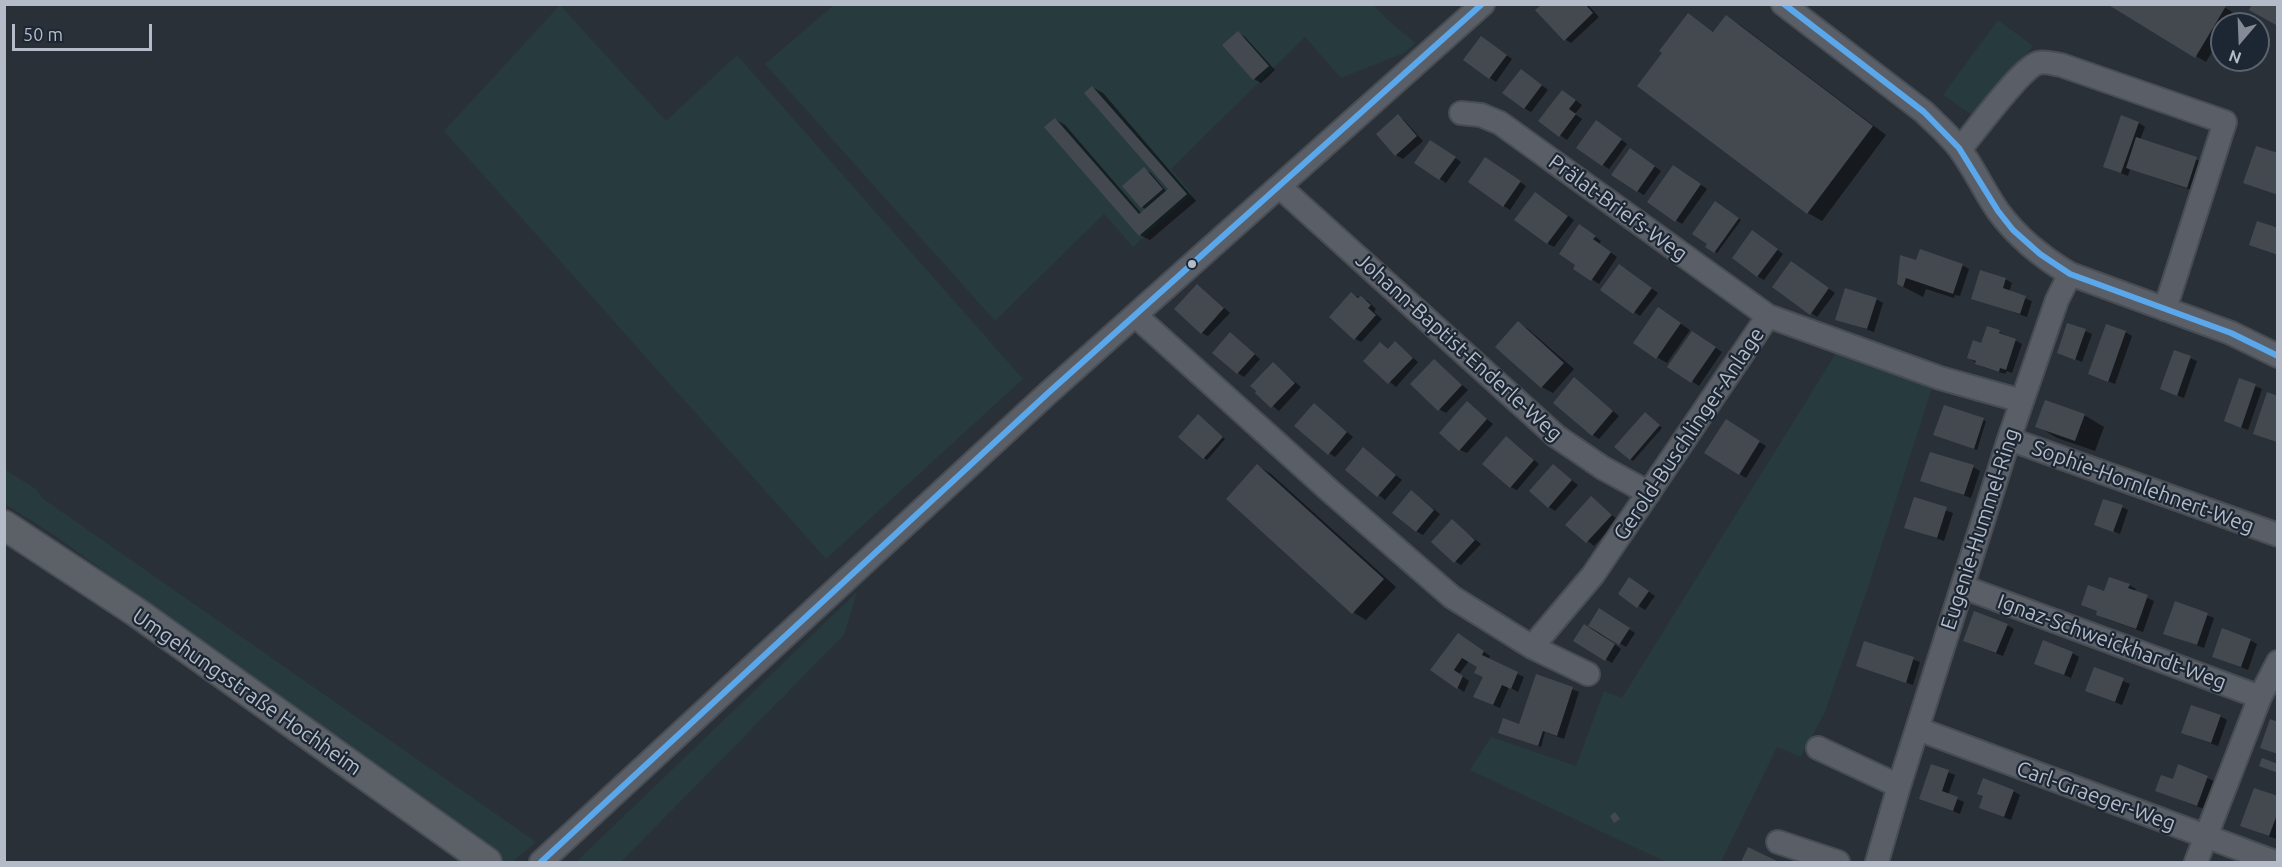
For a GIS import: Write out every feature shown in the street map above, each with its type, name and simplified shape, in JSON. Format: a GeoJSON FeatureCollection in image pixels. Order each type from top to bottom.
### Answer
{"type":"FeatureCollection","features":[{"type":"Feature","properties":{"kind":"main road","name":"Umgehungsstraße Hochheim"},"geometry":{"type":"LineString","coordinates":[[4,525],[136,612],[487,862]]}},
{"type":"Feature","properties":{"kind":"street"},"geometry":{"type":"LineString","coordinates":[[540,862],[1047,394],[1483,4]]}},
{"type":"Feature","properties":{"kind":"street"},"geometry":{"type":"LineString","coordinates":[[1783,4],[1924,112],[1959,149],[1998,212],[2019,236],[2055,265],[2070,274],[2231,333],[2277,356]]}},
{"type":"Feature","properties":{"kind":"street"},"geometry":{"type":"LineString","coordinates":[[1959,149],[2014,84],[2029,68],[2038,63],[2061,65],[2225,122],[2165,309]]}},
{"type":"Feature","properties":{"kind":"street","name":"Prälat-Briefs-Weg"},"geometry":{"type":"LineString","coordinates":[[1461,112],[1481,115],[1500,123],[1768,316]]}},
{"type":"Feature","properties":{"kind":"street","name":"Johann-Baptist-Enderle-Weg"},"geometry":{"type":"LineString","coordinates":[[1280,187],[1556,436],[1603,468],[1648,493]]}},
{"type":"Feature","properties":{"kind":"street","name":"Eugenie-Hummel-Ring"},"geometry":{"type":"LineString","coordinates":[[1877,862],[1952,614],[1963,587],[2009,439],[2057,300],[2070,274]]}},
{"type":"Feature","properties":{"kind":"street"},"geometry":{"type":"LineString","coordinates":[[1136,316],[1330,491],[1452,597],[1532,647],[1587,674]]}},
{"type":"Feature","properties":{"kind":"street","name":"Gerold-Buschlinger-Anlage"},"geometry":{"type":"LineString","coordinates":[[1532,647],[1593,575],[1768,316],[1940,378],[2022,400]]}},
{"type":"Feature","properties":{"kind":"street","name":"Sophie-Hornlehnert-Weg"},"geometry":{"type":"LineString","coordinates":[[2009,439],[2277,535]]}},
{"type":"Feature","properties":{"kind":"street","name":"Ignaz-Schweickhardt-Weg"},"geometry":{"type":"LineString","coordinates":[[1963,587],[2268,693]]}},
{"type":"Feature","properties":{"kind":"street"},"geometry":{"type":"LineString","coordinates":[[2196,862],[2268,693],[2277,662]]}},
{"type":"Feature","properties":{"kind":"street","name":"Carl-Graeger-Weg"},"geometry":{"type":"LineString","coordinates":[[1918,729],[2275,862]]}},
{"type":"Feature","properties":{"kind":"street"},"geometry":{"type":"LineString","coordinates":[[1818,748],[1899,786]]}},
{"type":"Feature","properties":{"kind":"street"},"geometry":{"type":"LineString","coordinates":[[1778,842],[1838,862]]}},
{"type":"Feature","properties":{"kind":"green space"},"geometry":{"type":"Polygon","coordinates":[[[835,4],[1373,5],[1416,43],[1404,53],[1341,78],[1305,37],[1171,169],[1192,194],[1133,247],[1104,214],[995,321],[765,64],[835,4]]]}},
{"type":"Feature","properties":{"kind":"green space"},"geometry":{"type":"Polygon","coordinates":[[[560,5],[666,121],[737,55],[1023,379],[826,559],[444,131],[560,5]]]}},
{"type":"Feature","properties":{"kind":"green space"},"geometry":{"type":"Polygon","coordinates":[[[1998,20],[2033,46],[1975,117],[1943,95],[1998,20]]]}},
{"type":"Feature","properties":{"kind":"green space"},"geometry":{"type":"Polygon","coordinates":[[[1838,350],[1932,388],[1825,712],[1801,757],[1777,747],[1721,862],[1666,862],[1470,770],[1491,737],[1576,766],[1604,691],[1622,698],[1838,350]]]}},
{"type":"Feature","properties":{"kind":"green space"},"geometry":{"type":"Polygon","coordinates":[[[4,469],[36,489],[42,498],[536,842],[512,862],[505,862],[54,535],[5,504],[4,469]]]}},
{"type":"Feature","properties":{"kind":"green space"},"geometry":{"type":"Polygon","coordinates":[[[857,592],[844,635],[621,862],[576,862],[857,592]]]}},
{"type":"Feature","properties":{"kind":"building"},"geometry":{"type":"Polygon","coordinates":[[[1542,4],[1585,4],[1593,13],[1564,41],[1535,10],[1542,4]]]}},
{"type":"Feature","properties":{"kind":"building"},"geometry":{"type":"Polygon","coordinates":[[[2107,4],[2222,4],[2226,6],[2222,12],[2210,12],[2210,33],[2195,58],[2107,4]]]}},
{"type":"Feature","properties":{"kind":"building"},"geometry":{"type":"Polygon","coordinates":[[[2252,4],[2278,4],[2278,26],[2270,22],[2270,12],[2249,10],[2252,4]]]}},
{"type":"Feature","properties":{"kind":"building"},"geometry":{"type":"Polygon","coordinates":[[[1688,13],[1713,32],[1726,15],[1873,126],[1807,214],[1637,86],[1662,53],[1659,51],[1688,13]]]}},
{"type":"Feature","properties":{"kind":"building"},"geometry":{"type":"Polygon","coordinates":[[[1238,31],[1269,66],[1253,80],[1222,45],[1238,31]]]}},
{"type":"Feature","properties":{"kind":"building"},"geometry":{"type":"Polygon","coordinates":[[[1481,36],[1507,55],[1489,79],[1463,60],[1481,36]]]}},
{"type":"Feature","properties":{"kind":"building"},"geometry":{"type":"Polygon","coordinates":[[[1521,69],[1542,85],[1524,109],[1502,93],[1521,69]]]}},
{"type":"Feature","properties":{"kind":"building"},"geometry":{"type":"Polygon","coordinates":[[[1092,86],[1187,194],[1139,236],[1044,127],[1055,118],[1139,214],[1168,189],[1084,93],[1092,86]]]}},
{"type":"Feature","properties":{"kind":"building"},"geometry":{"type":"Polygon","coordinates":[[[1562,90],[1576,100],[1569,109],[1576,114],[1559,137],[1538,121],[1562,90]]]}},
{"type":"Feature","properties":{"kind":"building"},"geometry":{"type":"Polygon","coordinates":[[[1398,114],[1417,136],[1395,156],[1376,134],[1398,114]]]}},
{"type":"Feature","properties":{"kind":"building"},"geometry":{"type":"Polygon","coordinates":[[[2121,115],[2139,122],[2121,173],[2103,167],[2121,115]]]}},
{"type":"Feature","properties":{"kind":"building"},"geometry":{"type":"Polygon","coordinates":[[[1596,120],[1622,139],[1602,166],[1576,148],[1596,120]]]}},
{"type":"Feature","properties":{"kind":"building"},"geometry":{"type":"Polygon","coordinates":[[[2136,137],[2197,157],[2187,188],[2126,168],[2136,137]]]}},
{"type":"Feature","properties":{"kind":"building"},"geometry":{"type":"Polygon","coordinates":[[[1430,140],[1456,157],[1439,180],[1414,163],[1430,140]]]}},
{"type":"Feature","properties":{"kind":"building"},"geometry":{"type":"Polygon","coordinates":[[[2256,146],[2278,153],[2278,195],[2243,183],[2256,146]]]}},
{"type":"Feature","properties":{"kind":"building"},"geometry":{"type":"Polygon","coordinates":[[[1630,148],[1655,166],[1637,192],[1611,175],[1630,148]]]}},
{"type":"Feature","properties":{"kind":"building"},"geometry":{"type":"Polygon","coordinates":[[[1485,157],[1521,181],[1503,207],[1468,182],[1485,157]]]}},
{"type":"Feature","properties":{"kind":"building"},"geometry":{"type":"Polygon","coordinates":[[[1673,165],[1701,184],[1675,222],[1647,202],[1673,165]]]}},
{"type":"Feature","properties":{"kind":"building"},"geometry":{"type":"Polygon","coordinates":[[[1144,167],[1163,189],[1141,208],[1122,186],[1144,167]]]}},
{"type":"Feature","properties":{"kind":"building"},"geometry":{"type":"Polygon","coordinates":[[[1535,192],[1568,216],[1547,244],[1514,220],[1535,192]]]}},
{"type":"Feature","properties":{"kind":"building"},"geometry":{"type":"Polygon","coordinates":[[[1715,201],[1739,218],[1714,253],[1705,247],[1707,244],[1692,234],[1715,201]]]}},
{"type":"Feature","properties":{"kind":"building"},"geometry":{"type":"Polygon","coordinates":[[[2257,221],[2278,228],[2278,255],[2249,245],[2257,221]]]}},
{"type":"Feature","properties":{"kind":"building"},"geometry":{"type":"Polygon","coordinates":[[[1579,224],[1596,236],[1593,239],[1611,252],[1591,281],[1573,269],[1575,265],[1559,254],[1579,224]]]}},
{"type":"Feature","properties":{"kind":"building"},"geometry":{"type":"Polygon","coordinates":[[[1752,230],[1778,249],[1757,277],[1732,258],[1752,230]]]}},
{"type":"Feature","properties":{"kind":"building"},"geometry":{"type":"Polygon","coordinates":[[[1920,249],[1963,264],[1953,294],[1906,278],[1903,287],[1897,284],[1900,255],[1916,260],[1920,249]]]}},
{"type":"Feature","properties":{"kind":"building"},"geometry":{"type":"Polygon","coordinates":[[[1791,261],[1829,288],[1810,315],[1772,287],[1791,261]]]}},
{"type":"Feature","properties":{"kind":"building"},"geometry":{"type":"Polygon","coordinates":[[[1619,264],[1652,288],[1633,314],[1600,290],[1619,264]]]}},
{"type":"Feature","properties":{"kind":"building"},"geometry":{"type":"Polygon","coordinates":[[[1980,270],[2006,278],[2003,288],[2026,296],[2020,314],[1971,299],[1980,270]]]}},
{"type":"Feature","properties":{"kind":"building"},"geometry":{"type":"Polygon","coordinates":[[[1197,284],[1224,308],[1201,334],[1174,309],[1197,284]]]}},
{"type":"Feature","properties":{"kind":"building"},"geometry":{"type":"Polygon","coordinates":[[[1845,288],[1877,298],[1867,329],[1835,320],[1845,288]]]}},
{"type":"Feature","properties":{"kind":"building"},"geometry":{"type":"Polygon","coordinates":[[[1351,292],[1358,298],[1361,296],[1371,305],[1368,308],[1376,315],[1354,340],[1329,317],[1351,292]]]}},
{"type":"Feature","properties":{"kind":"building"},"geometry":{"type":"Polygon","coordinates":[[[1658,307],[1681,323],[1656,359],[1633,343],[1658,307]]]}},
{"type":"Feature","properties":{"kind":"building"},"geometry":{"type":"Polygon","coordinates":[[[1518,321],[1564,363],[1541,388],[1495,347],[1518,321]]]}},
{"type":"Feature","properties":{"kind":"building"},"geometry":{"type":"Polygon","coordinates":[[[2067,323],[2086,329],[2075,360],[2057,353],[2067,323]]]}},
{"type":"Feature","properties":{"kind":"building"},"geometry":{"type":"Polygon","coordinates":[[[2106,324],[2126,331],[2108,382],[2088,374],[2106,324]]]}},
{"type":"Feature","properties":{"kind":"building"},"geometry":{"type":"Polygon","coordinates":[[[1987,326],[2016,339],[2006,370],[2000,368],[1999,372],[1975,364],[1976,361],[1967,358],[1973,340],[1981,343],[1987,326]]]}},
{"type":"Feature","properties":{"kind":"building"},"geometry":{"type":"Polygon","coordinates":[[[1692,331],[1716,347],[1691,383],[1667,367],[1692,331]]]}},
{"type":"Feature","properties":{"kind":"building"},"geometry":{"type":"Polygon","coordinates":[[[1230,332],[1255,354],[1237,374],[1212,353],[1230,332]]]}},
{"type":"Feature","properties":{"kind":"building"},"geometry":{"type":"Polygon","coordinates":[[[1395,341],[1413,358],[1388,384],[1363,361],[1380,342],[1388,349],[1395,341]]]}},
{"type":"Feature","properties":{"kind":"building"},"geometry":{"type":"Polygon","coordinates":[[[2174,350],[2191,356],[2177,396],[2160,389],[2174,350]]]}},
{"type":"Feature","properties":{"kind":"building"},"geometry":{"type":"Polygon","coordinates":[[[1434,359],[1462,385],[1438,411],[1410,384],[1434,359]]]}},
{"type":"Feature","properties":{"kind":"building"},"geometry":{"type":"Polygon","coordinates":[[[1273,362],[1295,383],[1271,408],[1250,386],[1273,362]]]}},
{"type":"Feature","properties":{"kind":"building"},"geometry":{"type":"Polygon","coordinates":[[[1574,377],[1613,411],[1592,436],[1553,403],[1574,377]]]}},
{"type":"Feature","properties":{"kind":"building"},"geometry":{"type":"Polygon","coordinates":[[[2239,378],[2256,384],[2241,428],[2224,421],[2239,378]]]}},
{"type":"Feature","properties":{"kind":"building"},"geometry":{"type":"Polygon","coordinates":[[[2267,392],[2278,396],[2277,442],[2253,434],[2267,392]]]}},
{"type":"Feature","properties":{"kind":"building"},"geometry":{"type":"Polygon","coordinates":[[[2045,400],[2085,414],[2075,441],[2035,427],[2045,400]]]}},
{"type":"Feature","properties":{"kind":"building"},"geometry":{"type":"Polygon","coordinates":[[[1467,401],[1487,419],[1459,451],[1439,433],[1467,401]]]}},
{"type":"Feature","properties":{"kind":"building"},"geometry":{"type":"Polygon","coordinates":[[[1314,403],[1347,432],[1328,455],[1294,426],[1314,403]]]}},
{"type":"Feature","properties":{"kind":"building"},"geometry":{"type":"Polygon","coordinates":[[[1944,405],[1984,418],[1974,449],[1933,435],[1944,405]]]}},
{"type":"Feature","properties":{"kind":"building"},"geometry":{"type":"Polygon","coordinates":[[[1645,412],[1660,425],[1630,460],[1614,447],[1645,412]]]}},
{"type":"Feature","properties":{"kind":"building"},"geometry":{"type":"Polygon","coordinates":[[[1198,414],[1223,437],[1203,459],[1178,437],[1198,414]]]}},
{"type":"Feature","properties":{"kind":"building"},"geometry":{"type":"Polygon","coordinates":[[[1726,419],[1760,441],[1739,475],[1704,453],[1726,419]]]}},
{"type":"Feature","properties":{"kind":"building"},"geometry":{"type":"Polygon","coordinates":[[[1506,436],[1534,460],[1510,488],[1482,464],[1506,436]]]}},
{"type":"Feature","properties":{"kind":"building"},"geometry":{"type":"Polygon","coordinates":[[[1363,447],[1396,475],[1377,497],[1345,470],[1363,447]]]}},
{"type":"Feature","properties":{"kind":"building"},"geometry":{"type":"Polygon","coordinates":[[[1930,452],[1974,465],[1964,495],[1920,481],[1930,452]]]}},
{"type":"Feature","properties":{"kind":"building"},"geometry":{"type":"Polygon","coordinates":[[[1257,464],[1384,579],[1352,614],[1226,499],[1257,464]]]}},
{"type":"Feature","properties":{"kind":"building"},"geometry":{"type":"Polygon","coordinates":[[[1553,464],[1572,480],[1548,508],[1529,491],[1553,464]]]}},
{"type":"Feature","properties":{"kind":"building"},"geometry":{"type":"Polygon","coordinates":[[[1411,490],[1434,510],[1416,532],[1392,513],[1411,490]]]}},
{"type":"Feature","properties":{"kind":"building"},"geometry":{"type":"Polygon","coordinates":[[[1591,496],[1612,515],[1586,543],[1565,525],[1591,496]]]}},
{"type":"Feature","properties":{"kind":"building"},"geometry":{"type":"Polygon","coordinates":[[[1914,497],[1947,507],[1937,538],[1904,528],[1914,497]]]}},
{"type":"Feature","properties":{"kind":"building"},"geometry":{"type":"Polygon","coordinates":[[[2103,499],[2123,505],[2113,532],[2094,525],[2103,499]]]}},
{"type":"Feature","properties":{"kind":"building"},"geometry":{"type":"Polygon","coordinates":[[[1452,519],[1475,540],[1454,563],[1431,542],[1452,519]]]}},
{"type":"Feature","properties":{"kind":"building"},"geometry":{"type":"Polygon","coordinates":[[[1629,577],[1649,591],[1637,608],[1618,594],[1629,577]]]}},
{"type":"Feature","properties":{"kind":"building"},"geometry":{"type":"Polygon","coordinates":[[[2109,577],[2130,584],[2128,588],[2148,595],[2136,629],[2096,615],[2097,611],[2081,605],[2088,585],[2104,591],[2109,577]]]}},
{"type":"Feature","properties":{"kind":"building"},"geometry":{"type":"Polygon","coordinates":[[[2175,601],[2208,613],[2197,645],[2163,634],[2175,601]]]}},
{"type":"Feature","properties":{"kind":"building"},"geometry":{"type":"Polygon","coordinates":[[[1599,608],[1630,628],[1619,645],[1588,626],[1599,608]]]}},
{"type":"Feature","properties":{"kind":"building"},"geometry":{"type":"Polygon","coordinates":[[[1974,611],[2008,624],[1996,653],[1963,641],[1974,611]]]}},
{"type":"Feature","properties":{"kind":"building"},"geometry":{"type":"Polygon","coordinates":[[[1584,624],[1615,644],[1605,661],[1573,641],[1584,624]]]}},
{"type":"Feature","properties":{"kind":"building"},"geometry":{"type":"Polygon","coordinates":[[[2222,628],[2251,639],[2241,667],[2212,657],[2222,628]]]}},
{"type":"Feature","properties":{"kind":"building"},"geometry":{"type":"Polygon","coordinates":[[[1458,633],[1484,651],[1482,655],[1518,672],[1511,689],[1502,685],[1493,705],[1473,697],[1483,677],[1474,673],[1477,667],[1462,658],[1454,670],[1463,676],[1457,689],[1430,670],[1458,633]]]}},
{"type":"Feature","properties":{"kind":"building"},"geometry":{"type":"Polygon","coordinates":[[[2043,640],[2073,652],[2064,675],[2034,664],[2043,640]]]}},
{"type":"Feature","properties":{"kind":"building"},"geometry":{"type":"Polygon","coordinates":[[[1864,641],[1914,657],[1906,683],[1856,666],[1864,641]]]}},
{"type":"Feature","properties":{"kind":"building"},"geometry":{"type":"Polygon","coordinates":[[[2094,667],[2124,678],[2115,702],[2085,691],[2094,667]]]}},
{"type":"Feature","properties":{"kind":"building"},"geometry":{"type":"Polygon","coordinates":[[[1536,674],[1573,687],[1557,736],[1543,731],[1538,746],[1498,733],[1503,718],[1519,724],[1536,674]]]}},
{"type":"Feature","properties":{"kind":"building"},"geometry":{"type":"Polygon","coordinates":[[[2191,705],[2221,715],[2211,743],[2181,733],[2191,705]]]}},
{"type":"Feature","properties":{"kind":"building"},"geometry":{"type":"Polygon","coordinates":[[[2270,719],[2278,722],[2278,754],[2260,748],[2270,719]]]}},
{"type":"Feature","properties":{"kind":"building"},"geometry":{"type":"Polygon","coordinates":[[[2262,758],[2278,764],[2278,773],[2259,766],[2262,758]]]}},
{"type":"Feature","properties":{"kind":"building"},"geometry":{"type":"Polygon","coordinates":[[[1931,764],[1949,770],[1942,791],[1958,797],[1953,811],[1919,799],[1931,764]]]}},
{"type":"Feature","properties":{"kind":"building"},"geometry":{"type":"Polygon","coordinates":[[[2178,764],[2208,776],[2197,806],[2155,791],[2161,775],[2173,779],[2178,764]]]}},
{"type":"Feature","properties":{"kind":"building"},"geometry":{"type":"Polygon","coordinates":[[[1983,778],[2014,790],[2004,817],[1979,808],[1983,796],[1977,794],[1983,778]]]}},
{"type":"Feature","properties":{"kind":"building"},"geometry":{"type":"Polygon","coordinates":[[[2254,788],[2278,796],[2278,812],[2269,836],[2240,826],[2254,788]]]}},
{"type":"Feature","properties":{"kind":"building"},"geometry":{"type":"Polygon","coordinates":[[[1615,812],[1620,819],[1614,823],[1610,816],[1615,812]]]}},
{"type":"Feature","properties":{"kind":"building"},"geometry":{"type":"Polygon","coordinates":[[[1748,847],[1779,862],[1741,862],[1748,847]]]}},
{"type":"Feature","properties":{"kind":"transit line"},"geometry":{"type":"LineString","coordinates":[[541,862],[1047,394],[1482,4]]}},
{"type":"Feature","properties":{"kind":"transit line"},"geometry":{"type":"LineString","coordinates":[[1784,4],[1924,112],[1959,148],[1998,211],[2013,230],[2040,254],[2070,274],[2231,333],[2278,356]]}}]}
